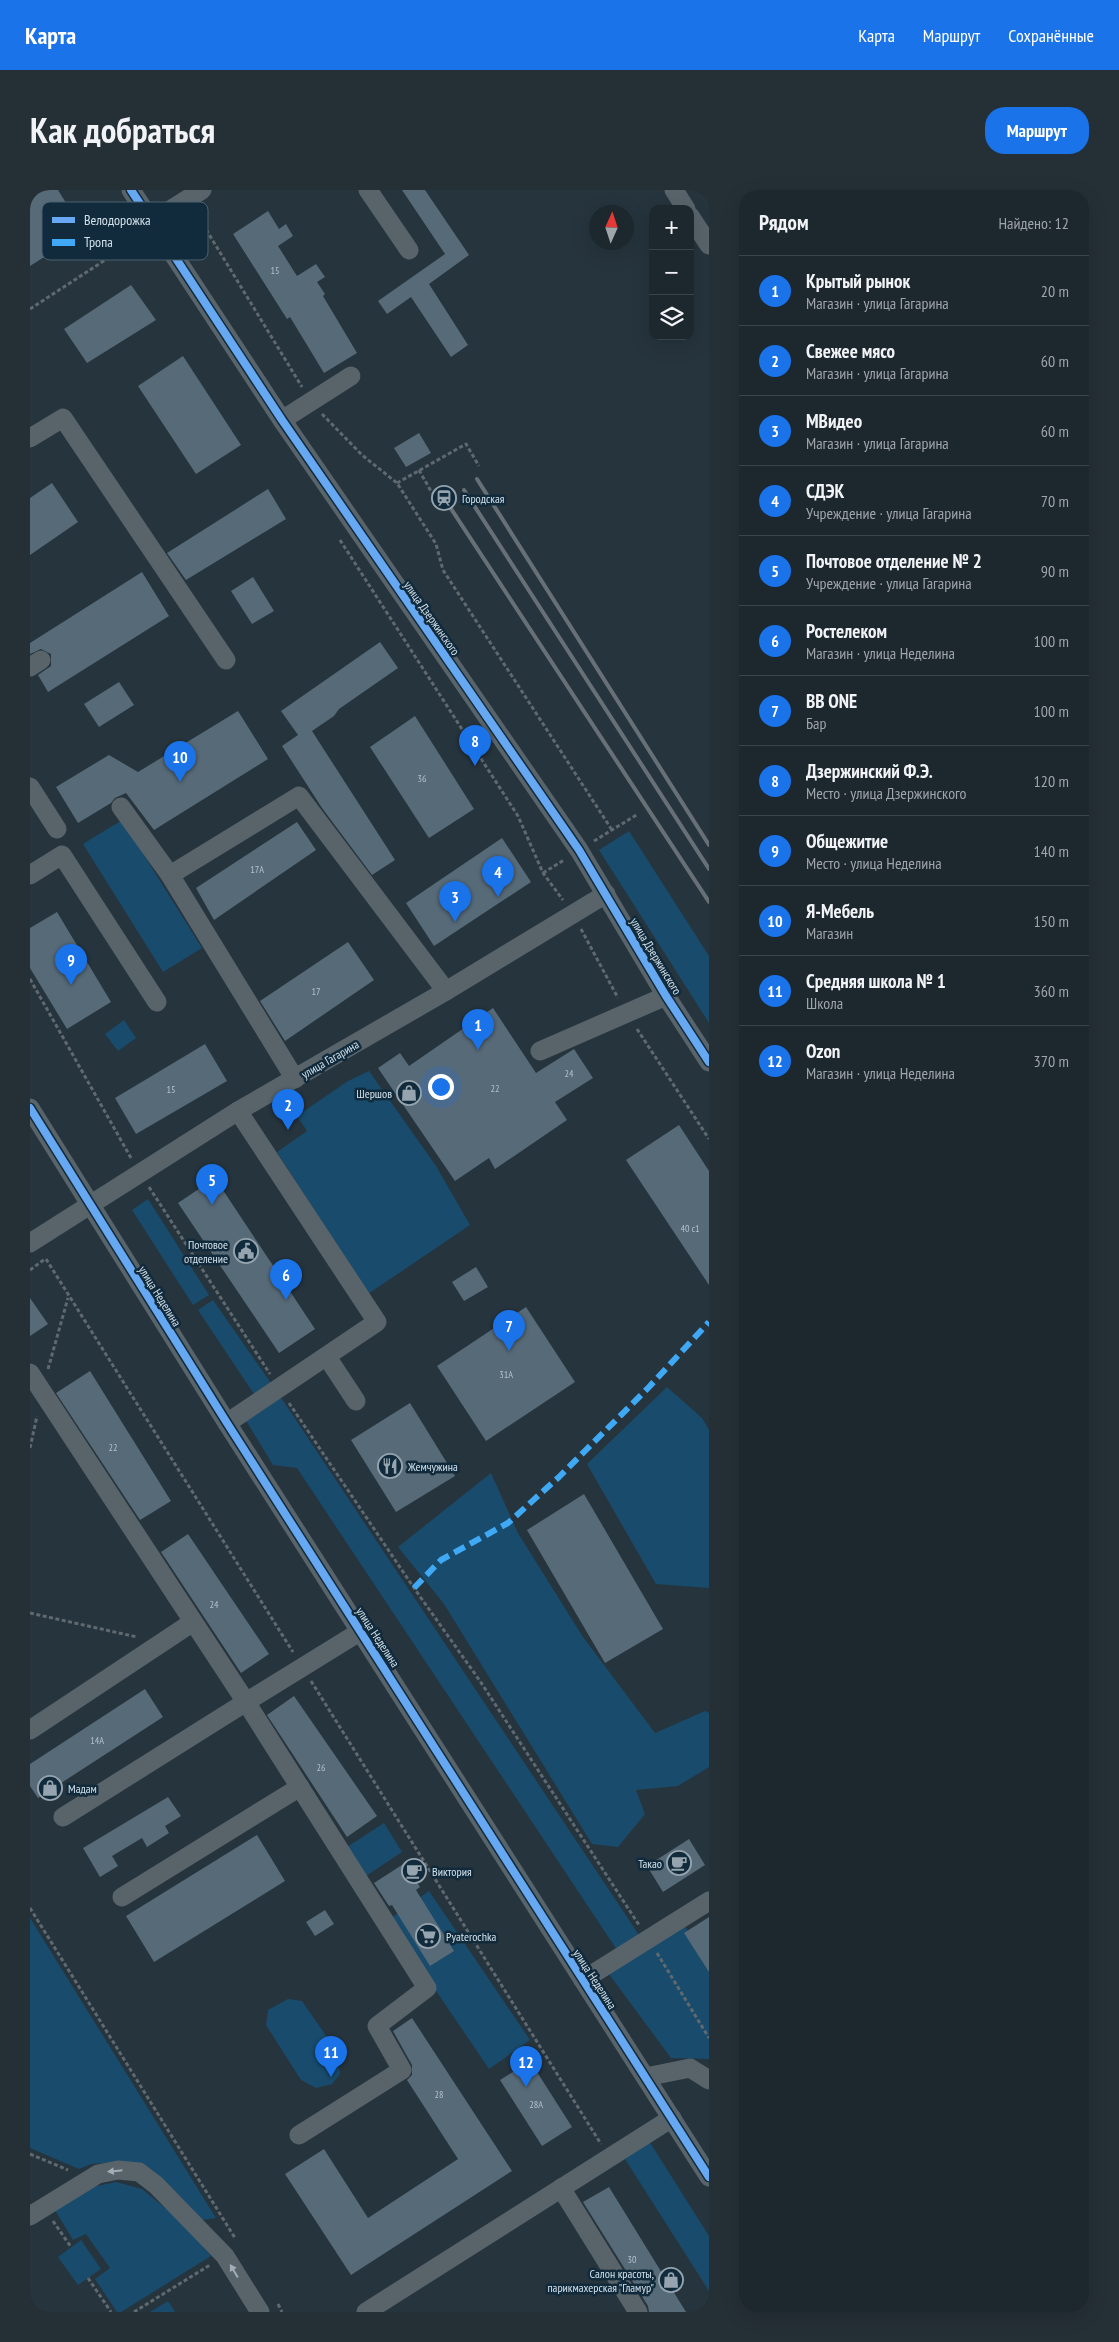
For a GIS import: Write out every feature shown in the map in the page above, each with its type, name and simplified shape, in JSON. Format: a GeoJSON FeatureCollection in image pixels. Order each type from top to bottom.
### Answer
{"type":"FeatureCollection","features":[{"type":"Feature","properties":{"kind":"street","name":"улица Дзержинского"},"geometry":{"type":"LineString","coordinates":[[131,190],[136,202]]}},
{"type":"Feature","properties":{"kind":"street"},"geometry":{"type":"LineString","coordinates":[[185,202],[202,190]]}},
{"type":"Feature","properties":{"kind":"street"},"geometry":{"type":"LineString","coordinates":[[368,190],[409,250]]}},
{"type":"Feature","properties":{"kind":"street"},"geometry":{"type":"LineString","coordinates":[[674,190],[683,205]]}},
{"type":"Feature","properties":{"kind":"street"},"geometry":{"type":"LineString","coordinates":[[694,222],[709,246]]}},
{"type":"Feature","properties":{"kind":"street","name":"улица Дзержинского"},"geometry":{"type":"LineString","coordinates":[[170,260],[579,850],[666,996],[709,1062]]}},
{"type":"Feature","properties":{"kind":"street"},"geometry":{"type":"LineString","coordinates":[[282,420],[351,376]]}},
{"type":"Feature","properties":{"kind":"street"},"geometry":{"type":"LineString","coordinates":[[30,438],[63,418],[226,660]]}},
{"type":"Feature","properties":{"kind":"street"},"geometry":{"type":"LineString","coordinates":[[30,787],[57,829]]}},
{"type":"Feature","properties":{"kind":"street"},"geometry":{"type":"LineString","coordinates":[[170,876],[299,796],[446,991]]}},
{"type":"Feature","properties":{"kind":"street"},"geometry":{"type":"LineString","coordinates":[[121,807],[170,876],[295,1079]]}},
{"type":"Feature","properties":{"kind":"street"},"geometry":{"type":"LineString","coordinates":[[30,876],[62,855],[157,1002]]}},
{"type":"Feature","properties":{"kind":"street","name":"улица Гагарина"},"geometry":{"type":"LineString","coordinates":[[30,1243],[238,1111],[446,991],[606,894]]}},
{"type":"Feature","properties":{"kind":"street"},"geometry":{"type":"LineString","coordinates":[[540,1050],[666,996]]}},
{"type":"Feature","properties":{"kind":"street","name":"улица Неделина"},"geometry":{"type":"LineString","coordinates":[[30,1108],[227,1423],[709,2177]]}},
{"type":"Feature","properties":{"kind":"street"},"geometry":{"type":"LineString","coordinates":[[227,1423],[377,1322],[238,1111]]}},
{"type":"Feature","properties":{"kind":"street"},"geometry":{"type":"LineString","coordinates":[[327,1356],[356,1401]]}},
{"type":"Feature","properties":{"kind":"street"},"geometry":{"type":"LineString","coordinates":[[30,1373],[246,1702],[427,1988],[377,2026],[402,2070],[299,2135]]}},
{"type":"Feature","properties":{"kind":"street"},"geometry":{"type":"LineString","coordinates":[[30,1730],[193,1622]]}},
{"type":"Feature","properties":{"kind":"street"},"geometry":{"type":"LineString","coordinates":[[63,1817],[361,1631]]}},
{"type":"Feature","properties":{"kind":"street"},"geometry":{"type":"LineString","coordinates":[[122,1897],[300,1788]]}},
{"type":"Feature","properties":{"kind":"street"},"geometry":{"type":"LineString","coordinates":[[583,1980],[709,1901]]}},
{"type":"Feature","properties":{"kind":"street"},"geometry":{"type":"LineString","coordinates":[[646,2077],[690,2068],[709,2080]]}},
{"type":"Feature","properties":{"kind":"street"},"geometry":{"type":"LineString","coordinates":[[366,2312],[672,2118]]}},
{"type":"Feature","properties":{"kind":"street"},"geometry":{"type":"LineString","coordinates":[[37,2212],[98,2174],[118,2170],[139,2172],[156,2185],[225,2256],[260,2312]]}},
{"type":"Feature","properties":{"kind":"street"},"geometry":{"type":"LineString","coordinates":[[561,2188],[638,2312]]}},
{"type":"Feature","properties":{"kind":"path"},"geometry":{"type":"LineString","coordinates":[[208,232],[311,402],[362,455],[397,483],[436,544],[443,570],[612,830]]}},
{"type":"Feature","properties":{"kind":"path"},"geometry":{"type":"LineString","coordinates":[[30,309],[101,260]]}},
{"type":"Feature","properties":{"kind":"path"},"geometry":{"type":"LineString","coordinates":[[397,483],[466,444],[479,466]]}},
{"type":"Feature","properties":{"kind":"path"},"geometry":{"type":"LineString","coordinates":[[419,470],[432,493]]}},
{"type":"Feature","properties":{"kind":"path"},"geometry":{"type":"LineString","coordinates":[[627,820],[638,814]]}},
{"type":"Feature","properties":{"kind":"path"},"geometry":{"type":"LineString","coordinates":[[518,816],[543,873],[573,914],[627,1013],[709,1139]]}},
{"type":"Feature","properties":{"kind":"path"},"geometry":{"type":"LineString","coordinates":[[30,979],[140,1173],[280,1389],[408,1581],[480,1681],[648,1938],[709,2038]]}},
{"type":"Feature","properties":{"kind":"path"},"geometry":{"type":"LineString","coordinates":[[46,1259],[610,2157]]}},
{"type":"Feature","properties":{"kind":"path"},"geometry":{"type":"LineString","coordinates":[[30,1613],[162,1642]]}},
{"type":"Feature","properties":{"kind":"path"},"geometry":{"type":"LineString","coordinates":[[30,1908],[240,2247],[134,2312]]}},
{"type":"Feature","properties":{"kind":"path"},"geometry":{"type":"LineString","coordinates":[[30,2154],[88,2179]]}},
{"type":"Feature","properties":{"kind":"path"},"geometry":{"type":"LineString","coordinates":[[37,2212],[71,2247]]}},
{"type":"Feature","properties":{"kind":"path"},"geometry":{"type":"LineString","coordinates":[[88,2278],[111,2312]]}},
{"type":"Feature","properties":{"kind":"path"},"geometry":{"type":"LineString","coordinates":[[274,2298],[282,2312]]}},
{"type":"Feature","properties":{"kind":"shaded area"},"geometry":{"type":"Polygon","coordinates":[[[122,820],[202,948],[163,972],[83,844],[122,820]]]}},
{"type":"Feature","properties":{"kind":"shaded area"},"geometry":{"type":"Polygon","coordinates":[[[629,831],[709,956],[709,1023],[599,850],[629,831]]]}},
{"type":"Feature","properties":{"kind":"shaded area"},"geometry":{"type":"Polygon","coordinates":[[[124,1020],[136,1038],[118,1051],[105,1034],[124,1020]]]}},
{"type":"Feature","properties":{"kind":"shaded area"},"geometry":{"type":"Polygon","coordinates":[[[369,1071],[436,1166],[470,1225],[368,1294],[277,1152],[307,1131],[297,1116],[348,1081],[369,1071]]]}},
{"type":"Feature","properties":{"kind":"shaded area"},"geometry":{"type":"Polygon","coordinates":[[[148,1199],[209,1295],[193,1305],[132,1210],[148,1199]]]}},
{"type":"Feature","properties":{"kind":"shaded area"},"geometry":{"type":"Polygon","coordinates":[[[213,1300],[275,1389],[258,1400],[198,1310],[213,1300]]]}},
{"type":"Feature","properties":{"kind":"shaded area"},"geometry":{"type":"Polygon","coordinates":[[[667,1387],[702,1418],[709,1430],[709,1588],[656,1584],[587,1464],[667,1387]]]}},
{"type":"Feature","properties":{"kind":"shaded area"},"geometry":{"type":"Polygon","coordinates":[[[280,1396],[641,1938],[619,1953],[297,1468],[273,1465],[245,1419],[280,1396]]]}},
{"type":"Feature","properties":{"kind":"shaded area"},"geometry":{"type":"Polygon","coordinates":[[[491,1473],[518,1533],[583,1637],[655,1733],[705,1711],[709,1713],[709,1767],[678,1786],[636,1790],[645,1814],[618,1847],[592,1844],[444,1604],[398,1547],[491,1473]]]}},
{"type":"Feature","properties":{"kind":"shaded area"},"geometry":{"type":"Polygon","coordinates":[[[384,1823],[402,1852],[363,1878],[344,1849],[384,1823]]]}},
{"type":"Feature","properties":{"kind":"shaded area"},"geometry":{"type":"Polygon","coordinates":[[[429,1891],[530,2040],[489,2069],[388,1920],[429,1891]]]}},
{"type":"Feature","properties":{"kind":"shaded area"},"geometry":{"type":"Polygon","coordinates":[[[30,1918],[216,2218],[202,2220],[117,2162],[91,2164],[79,2169],[30,2148],[30,1918]]]}},
{"type":"Feature","properties":{"kind":"shaded area"},"geometry":{"type":"Polygon","coordinates":[[[683,1923],[709,1964],[709,2059],[671,2058],[606,1970],[683,1923]]]}},
{"type":"Feature","properties":{"kind":"shaded area"},"geometry":{"type":"Polygon","coordinates":[[[288,1999],[302,2001],[336,2050],[340,2074],[332,2084],[316,2088],[301,2080],[266,2025],[268,2010],[288,1999]]]}},
{"type":"Feature","properties":{"kind":"shaded area"},"geometry":{"type":"Polygon","coordinates":[[[649,2141],[709,2236],[709,2291],[625,2159],[649,2141]]]}},
{"type":"Feature","properties":{"kind":"shaded area"},"geometry":{"type":"Polygon","coordinates":[[[116,2182],[142,2189],[181,2221],[211,2256],[121,2312],[117,2312],[95,2279],[110,2268],[86,2234],[73,2240],[53,2207],[87,2188],[116,2182]]]}},
{"type":"Feature","properties":{"kind":"shaded area"},"geometry":{"type":"Polygon","coordinates":[[[81,2240],[101,2269],[78,2285],[58,2257],[81,2240]]]}},
{"type":"Feature","properties":{"kind":"shaded area"},"geometry":{"type":"Polygon","coordinates":[[[168,2301],[175,2312],[150,2312],[168,2301]]]}},
{"type":"Feature","properties":{"kind":"building"},"geometry":{"type":"Polygon","coordinates":[[[30,190],[58,190],[65,202],[42,202],[42,258],[30,266],[30,190]]]}},
{"type":"Feature","properties":{"kind":"building"},"geometry":{"type":"Polygon","coordinates":[[[402,190],[425,190],[469,255],[429,284],[468,345],[451,357],[411,297],[387,314],[378,301],[445,254],[402,190]]]}},
{"type":"Feature","properties":{"kind":"building"},"geometry":{"type":"Polygon","coordinates":[[[268,211],[279,229],[286,224],[293,236],[278,246],[297,276],[316,264],[325,277],[317,282],[325,294],[323,296],[357,353],[324,373],[290,317],[287,319],[233,234],[268,211]]]}},
{"type":"Feature","properties":{"kind":"building"},"geometry":{"type":"Polygon","coordinates":[[[131,285],[156,320],[87,363],[64,329],[131,285]]]}},
{"type":"Feature","properties":{"kind":"building"},"geometry":{"type":"Polygon","coordinates":[[[183,356],[241,445],[196,474],[138,386],[183,356]]]}},
{"type":"Feature","properties":{"kind":"building"},"geometry":{"type":"Polygon","coordinates":[[[419,433],[431,453],[406,467],[394,448],[419,433]]]}},
{"type":"Feature","properties":{"kind":"building"},"geometry":{"type":"Polygon","coordinates":[[[52,483],[78,522],[30,555],[30,498],[52,483]]]}},
{"type":"Feature","properties":{"kind":"building"},"geometry":{"type":"Polygon","coordinates":[[[268,489],[286,519],[186,580],[167,553],[268,489]]]}},
{"type":"Feature","properties":{"kind":"building"},"geometry":{"type":"Polygon","coordinates":[[[142,572],[169,616],[48,692],[38,675],[51,666],[51,654],[41,649],[30,654],[30,643],[142,572]]]}},
{"type":"Feature","properties":{"kind":"building"},"geometry":{"type":"Polygon","coordinates":[[[253,577],[274,611],[252,624],[231,591],[253,577]]]}},
{"type":"Feature","properties":{"kind":"building"},"geometry":{"type":"Polygon","coordinates":[[[380,642],[398,668],[339,709],[334,716],[312,731],[395,860],[372,875],[322,808],[282,746],[298,735],[281,711],[380,642]]]}},
{"type":"Feature","properties":{"kind":"building"},"geometry":{"type":"Polygon","coordinates":[[[119,682],[134,705],[99,727],[84,704],[119,682]]]}},
{"type":"Feature","properties":{"kind":"building"},"geometry":{"type":"Polygon","coordinates":[[[238,711],[268,759],[154,830],[126,793],[115,798],[111,803],[78,823],[56,787],[109,755],[138,772],[238,711]]]}},
{"type":"Feature","properties":{"kind":"building"},"geometry":{"type":"Polygon","coordinates":[[[415,716],[474,809],[429,838],[370,747],[415,716]]]}},
{"type":"Feature","properties":{"kind":"building"},"geometry":{"type":"Polygon","coordinates":[[[297,822],[316,850],[214,920],[196,888],[297,822]]]}},
{"type":"Feature","properties":{"kind":"building"},"geometry":{"type":"Polygon","coordinates":[[[502,838],[531,882],[434,946],[406,903],[502,838]]]}},
{"type":"Feature","properties":{"kind":"building"},"geometry":{"type":"Polygon","coordinates":[[[57,912],[111,1002],[67,1029],[30,968],[30,928],[57,912]]]}},
{"type":"Feature","properties":{"kind":"building"},"geometry":{"type":"Polygon","coordinates":[[[348,942],[374,980],[285,1041],[260,1001],[348,942]]]}},
{"type":"Feature","properties":{"kind":"building"},"geometry":{"type":"Polygon","coordinates":[[[493,1008],[536,1073],[574,1049],[593,1078],[555,1102],[567,1120],[495,1169],[489,1158],[455,1181],[378,1068],[400,1053],[409,1066],[493,1008]]]}},
{"type":"Feature","properties":{"kind":"building"},"geometry":{"type":"Polygon","coordinates":[[[205,1044],[227,1081],[136,1134],[115,1098],[205,1044]]]}},
{"type":"Feature","properties":{"kind":"building"},"geometry":{"type":"Polygon","coordinates":[[[679,1125],[709,1171],[709,1285],[626,1160],[679,1125]]]}},
{"type":"Feature","properties":{"kind":"building"},"geometry":{"type":"Polygon","coordinates":[[[215,1178],[315,1329],[279,1353],[178,1203],[215,1178]]]}},
{"type":"Feature","properties":{"kind":"building"},"geometry":{"type":"Polygon","coordinates":[[[476,1267],[488,1287],[464,1301],[452,1282],[476,1267]]]}},
{"type":"Feature","properties":{"kind":"building"},"geometry":{"type":"Polygon","coordinates":[[[30,1298],[48,1324],[30,1336],[30,1298]]]}},
{"type":"Feature","properties":{"kind":"building"},"geometry":{"type":"Polygon","coordinates":[[[526,1307],[575,1382],[486,1441],[437,1366],[526,1307]]]}},
{"type":"Feature","properties":{"kind":"building"},"geometry":{"type":"Polygon","coordinates":[[[90,1371],[171,1501],[140,1520],[56,1393],[90,1371]]]}},
{"type":"Feature","properties":{"kind":"building"},"geometry":{"type":"Polygon","coordinates":[[[410,1403],[455,1476],[396,1512],[351,1440],[410,1403]]]}},
{"type":"Feature","properties":{"kind":"building"},"geometry":{"type":"Polygon","coordinates":[[[584,1494],[663,1629],[605,1663],[527,1530],[584,1494]]]}},
{"type":"Feature","properties":{"kind":"building"},"geometry":{"type":"Polygon","coordinates":[[[188,1534],[269,1654],[241,1673],[161,1552],[188,1534]]]}},
{"type":"Feature","properties":{"kind":"building"},"geometry":{"type":"Polygon","coordinates":[[[145,1689],[163,1717],[38,1798],[30,1786],[30,1764],[145,1689]]]}},
{"type":"Feature","properties":{"kind":"building"},"geometry":{"type":"Polygon","coordinates":[[[294,1696],[377,1816],[347,1837],[267,1715],[294,1696]]]}},
{"type":"Feature","properties":{"kind":"building"},"geometry":{"type":"Polygon","coordinates":[[[168,1797],[181,1816],[165,1826],[169,1833],[147,1847],[142,1838],[112,1856],[118,1866],[100,1877],[83,1848],[168,1797]]]}},
{"type":"Feature","properties":{"kind":"building"},"geometry":{"type":"Polygon","coordinates":[[[257,1835],[285,1881],[154,1962],[126,1916],[257,1835]]]}},
{"type":"Feature","properties":{"kind":"building"},"geometry":{"type":"Polygon","coordinates":[[[689,1839],[705,1865],[663,1892],[647,1866],[689,1839]]]}},
{"type":"Feature","properties":{"kind":"building"},"geometry":{"type":"Polygon","coordinates":[[[405,1863],[420,1887],[416,1890],[454,1951],[430,1966],[392,1905],[389,1906],[374,1883],[405,1863]]]}},
{"type":"Feature","properties":{"kind":"building"},"geometry":{"type":"Polygon","coordinates":[[[325,1910],[334,1924],[315,1936],[306,1922],[325,1910]]]}},
{"type":"Feature","properties":{"kind":"building"},"geometry":{"type":"Polygon","coordinates":[[[709,1917],[709,1972],[684,1933],[709,1917]]]}},
{"type":"Feature","properties":{"kind":"building"},"geometry":{"type":"Polygon","coordinates":[[[412,2018],[512,2171],[351,2275],[285,2174],[324,2149],[368,2218],[458,2159],[407,2080],[412,2075],[412,2065],[393,2031],[412,2018]]]}},
{"type":"Feature","properties":{"kind":"building"},"geometry":{"type":"Polygon","coordinates":[[[530,2061],[572,2127],[542,2146],[500,2080],[530,2061]]]}},
{"type":"Feature","properties":{"kind":"building"},"geometry":{"type":"Polygon","coordinates":[[[609,2187],[686,2312],[649,2312],[648,2306],[583,2202],[609,2187]]]}},
{"type":"Feature","properties":{"kind":"railway"},"geometry":{"type":"LineString","coordinates":[[477,479],[709,845]]}},
{"type":"Feature","properties":{"kind":"railway"},"geometry":{"type":"LineString","coordinates":[[464,490],[709,869]]}},
{"type":"Feature","properties":{"kind":"railway"},"geometry":{"type":"LineString","coordinates":[[444,498],[709,902]]}},
{"type":"Feature","properties":{"kind":"marked path"},"geometry":{"type":"LineString","coordinates":[[414,1588],[441,1560],[508,1523],[559,1477],[649,1387],[709,1322]]}},
{"type":"Feature","properties":{"kind":"cycle path"},"geometry":{"type":"LineString","coordinates":[[131,190],[139,202]]}},
{"type":"Feature","properties":{"kind":"cycle path"},"geometry":{"type":"LineString","coordinates":[[177,260],[282,420],[579,850],[666,996],[709,1062]]}},
{"type":"Feature","properties":{"kind":"cycle path"},"geometry":{"type":"LineString","coordinates":[[30,1108],[227,1423],[709,2177]]}},
{"type":"Feature","properties":{"kind":"place","name":"Городская"},"geometry":{"type":"Point","coordinates":[444,498]}},
{"type":"Feature","properties":{"kind":"place","name":"Дзержинский Ф.Э."},"geometry":{"type":"Point","coordinates":[475,766]}},
{"type":"Feature","properties":{"kind":"place","name":"Я-Мебель"},"geometry":{"type":"Point","coordinates":[180,782]}},
{"type":"Feature","properties":{"kind":"place","name":"СДЭК"},"geometry":{"type":"Point","coordinates":[498,897]}},
{"type":"Feature","properties":{"kind":"place","name":"МВидео"},"geometry":{"type":"Point","coordinates":[455,922]}},
{"type":"Feature","properties":{"kind":"place","name":"Общежитие"},"geometry":{"type":"Point","coordinates":[71,985]}},
{"type":"Feature","properties":{"kind":"place","name":"Крытый рынок"},"geometry":{"type":"Point","coordinates":[478,1050]}},
{"type":"Feature","properties":{"kind":"place","name":"Шершов"},"geometry":{"type":"Point","coordinates":[409,1093]}},
{"type":"Feature","properties":{"kind":"place","name":"Свежее мясо"},"geometry":{"type":"Point","coordinates":[288,1130]}},
{"type":"Feature","properties":{"kind":"place","name":"Почтовое отделение № 2"},"geometry":{"type":"Point","coordinates":[212,1205]}},
{"type":"Feature","properties":{"kind":"place","name":"Почтовое отделение"},"geometry":{"type":"Point","coordinates":[246,1251]}},
{"type":"Feature","properties":{"kind":"place","name":"Ростелеком"},"geometry":{"type":"Point","coordinates":[286,1300]}},
{"type":"Feature","properties":{"kind":"place","name":"BB ONE"},"geometry":{"type":"Point","coordinates":[509,1351]}},
{"type":"Feature","properties":{"kind":"place","name":"Жемчужина"},"geometry":{"type":"Point","coordinates":[390,1466]}},
{"type":"Feature","properties":{"kind":"place","name":"Мадам"},"geometry":{"type":"Point","coordinates":[50,1788]}},
{"type":"Feature","properties":{"kind":"place","name":"Такао"},"geometry":{"type":"Point","coordinates":[679,1863]}},
{"type":"Feature","properties":{"kind":"place","name":"Виктория"},"geometry":{"type":"Point","coordinates":[414,1871]}},
{"type":"Feature","properties":{"kind":"place","name":"Pyaterochka"},"geometry":{"type":"Point","coordinates":[428,1936]}},
{"type":"Feature","properties":{"kind":"place","name":"Средняя школа № 1"},"geometry":{"type":"Point","coordinates":[331,2077]}},
{"type":"Feature","properties":{"kind":"place","name":"Ozon"},"geometry":{"type":"Point","coordinates":[526,2087]}},
{"type":"Feature","properties":{"kind":"place","name":"Салон красоты, парикмахерская \"Гламур\""},"geometry":{"type":"Point","coordinates":[671,2280]}}]}
